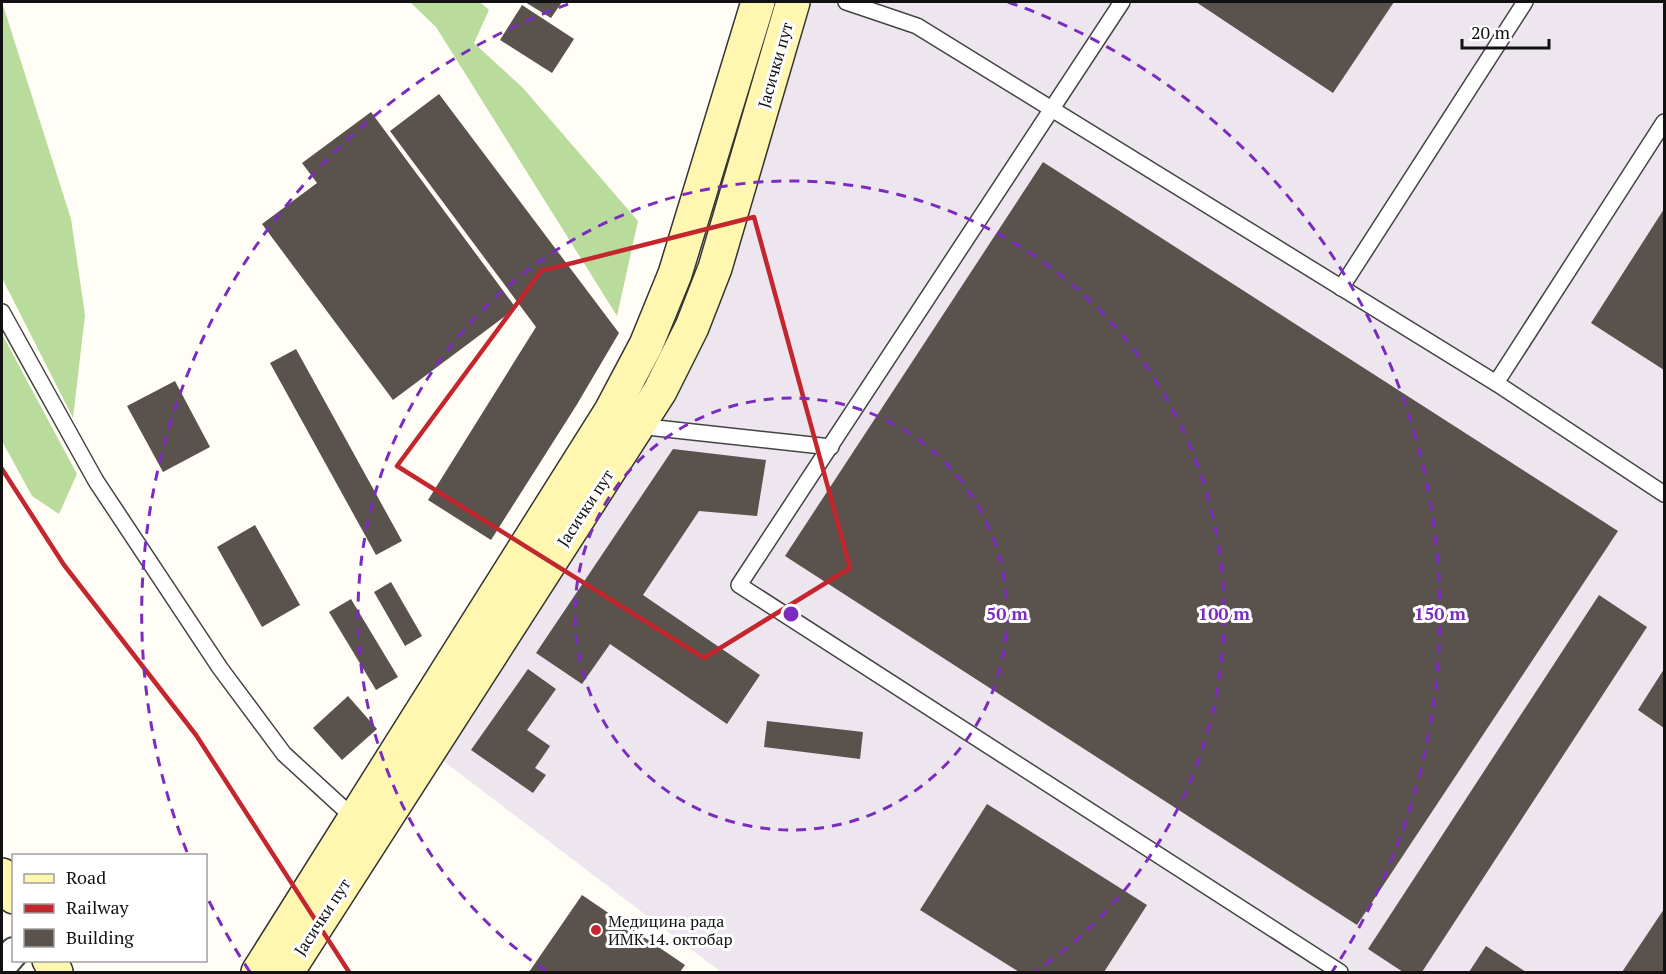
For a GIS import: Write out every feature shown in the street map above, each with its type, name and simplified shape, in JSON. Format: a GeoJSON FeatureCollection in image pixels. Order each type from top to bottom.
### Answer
{"type":"FeatureCollection","features":[{"type":"Feature","properties":{"kind":"main road","name":"Јасички пут"},"geometry":{"type":"LineString","coordinates":[[258,972],[610,411],[646,345],[675,274],[758,2]]}},
{"type":"Feature","properties":{"kind":"main road","name":"Јасички пут"},"geometry":{"type":"LineString","coordinates":[[287,972],[660,391],[692,327],[715,268],[793,2]]}},
{"type":"Feature","properties":{"kind":"main road"},"geometry":{"type":"LineString","coordinates":[[2,875],[12,893]]}},
{"type":"Feature","properties":{"kind":"street"},"geometry":{"type":"LineString","coordinates":[[2,966],[12,954]]}},
{"type":"Feature","properties":{"kind":"lane"},"geometry":{"type":"LineString","coordinates":[[846,2],[917,26],[1496,383],[1665,494]]}},
{"type":"Feature","properties":{"kind":"lane"},"geometry":{"type":"LineString","coordinates":[[1122,2],[739,585],[1340,972]]}},
{"type":"Feature","properties":{"kind":"lane"},"geometry":{"type":"LineString","coordinates":[[1341,288],[1525,2]]}},
{"type":"Feature","properties":{"kind":"lane"},"geometry":{"type":"LineString","coordinates":[[1496,383],[1665,122]]}},
{"type":"Feature","properties":{"kind":"lane"},"geometry":{"type":"LineString","coordinates":[[2,312],[96,481],[220,668],[284,754],[355,819]]}},
{"type":"Feature","properties":{"kind":"lane"},"geometry":{"type":"LineString","coordinates":[[638,426],[831,447]]}},
{"type":"Feature","properties":{"kind":"highlighted area"},"geometry":{"type":"Polygon","coordinates":[[[754,217],[850,568],[704,658],[397,466],[541,271],[754,217]]]}},
{"type":"Feature","properties":{"kind":"shaded area"},"geometry":{"type":"Polygon","coordinates":[[[791,2],[1664,2],[1664,972],[721,972],[430,751],[660,391],[791,2]]]}},
{"type":"Feature","properties":{"kind":"green space"},"geometry":{"type":"Polygon","coordinates":[[[2,2],[71,219],[85,315],[73,418],[2,278],[2,2]]]}},
{"type":"Feature","properties":{"kind":"green space"},"geometry":{"type":"Polygon","coordinates":[[[410,2],[480,2],[489,10],[474,43],[523,88],[638,221],[617,316],[436,27],[410,2]]]}},
{"type":"Feature","properties":{"kind":"green space"},"geometry":{"type":"Polygon","coordinates":[[[2,334],[77,474],[59,514],[32,496],[2,441],[2,334]]]}},
{"type":"Feature","properties":{"kind":"building"},"geometry":{"type":"Polygon","coordinates":[[[525,2],[562,2],[551,18],[525,2]]]}},
{"type":"Feature","properties":{"kind":"building"},"geometry":{"type":"Polygon","coordinates":[[[1196,2],[1394,2],[1333,93],[1196,2]]]}},
{"type":"Feature","properties":{"kind":"building"},"geometry":{"type":"Polygon","coordinates":[[[522,5],[574,39],[552,73],[500,40],[522,5]]]}},
{"type":"Feature","properties":{"kind":"building"},"geometry":{"type":"Polygon","coordinates":[[[439,94],[619,333],[576,406],[491,540],[428,500],[536,327],[390,131],[439,94]]]}},
{"type":"Feature","properties":{"kind":"building"},"geometry":{"type":"Polygon","coordinates":[[[371,112],[516,308],[393,400],[262,224],[317,183],[302,163],[371,112]]]}},
{"type":"Feature","properties":{"kind":"building"},"geometry":{"type":"Polygon","coordinates":[[[1043,162],[1618,531],[1357,925],[785,556],[1043,162]]]}},
{"type":"Feature","properties":{"kind":"building"},"geometry":{"type":"Polygon","coordinates":[[[1664,209],[1664,370],[1591,323],[1664,209]]]}},
{"type":"Feature","properties":{"kind":"building"},"geometry":{"type":"Polygon","coordinates":[[[296,349],[402,541],[376,555],[270,363],[296,349]]]}},
{"type":"Feature","properties":{"kind":"building"},"geometry":{"type":"Polygon","coordinates":[[[175,381],[210,447],[163,472],[127,406],[175,381]]]}},
{"type":"Feature","properties":{"kind":"building"},"geometry":{"type":"Polygon","coordinates":[[[673,449],[766,460],[757,516],[699,511],[643,595],[760,675],[727,724],[610,644],[582,684],[536,653],[673,449]]]}},
{"type":"Feature","properties":{"kind":"building"},"geometry":{"type":"Polygon","coordinates":[[[255,525],[300,605],[262,627],[217,547],[255,525]]]}},
{"type":"Feature","properties":{"kind":"building"},"geometry":{"type":"Polygon","coordinates":[[[391,582],[422,636],[405,646],[374,592],[391,582]]]}},
{"type":"Feature","properties":{"kind":"building"},"geometry":{"type":"Polygon","coordinates":[[[1599,595],[1647,627],[1422,972],[1403,972],[1368,949],[1599,595]]]}},
{"type":"Feature","properties":{"kind":"building"},"geometry":{"type":"Polygon","coordinates":[[[351,599],[398,677],[376,690],[329,612],[351,599]]]}},
{"type":"Feature","properties":{"kind":"building"},"geometry":{"type":"Polygon","coordinates":[[[528,669],[556,689],[527,730],[550,746],[535,768],[546,775],[533,793],[471,750],[528,669]]]}},
{"type":"Feature","properties":{"kind":"building"},"geometry":{"type":"Polygon","coordinates":[[[1664,669],[1664,728],[1638,710],[1664,669]]]}},
{"type":"Feature","properties":{"kind":"building"},"geometry":{"type":"Polygon","coordinates":[[[348,696],[377,729],[342,760],[313,728],[348,696]]]}},
{"type":"Feature","properties":{"kind":"building"},"geometry":{"type":"Polygon","coordinates":[[[767,721],[863,732],[860,759],[764,747],[767,721]]]}},
{"type":"Feature","properties":{"kind":"building"},"geometry":{"type":"Polygon","coordinates":[[[987,804],[1147,905],[1104,972],[1019,972],[920,910],[987,804]]]}},
{"type":"Feature","properties":{"kind":"building","name":"Медицина рада ИМК 14. октобар"},"geometry":{"type":"Polygon","coordinates":[[[582,895],[685,965],[680,972],[529,972],[582,895]]]}},
{"type":"Feature","properties":{"kind":"building"},"geometry":{"type":"Polygon","coordinates":[[[1664,909],[1664,972],[1622,972],[1664,909]]]}},
{"type":"Feature","properties":{"kind":"building"},"geometry":{"type":"Polygon","coordinates":[[[1486,946],[1526,972],[1469,972],[1486,946]]]}},
{"type":"Feature","properties":{"kind":"railway"},"geometry":{"type":"LineString","coordinates":[[2,469],[64,565],[196,735],[349,972]]}},
{"type":"Feature","properties":{"kind":"place","name":"Медицина рада ИМК 14. октобар"},"geometry":{"type":"Point","coordinates":[596,930]}}]}
